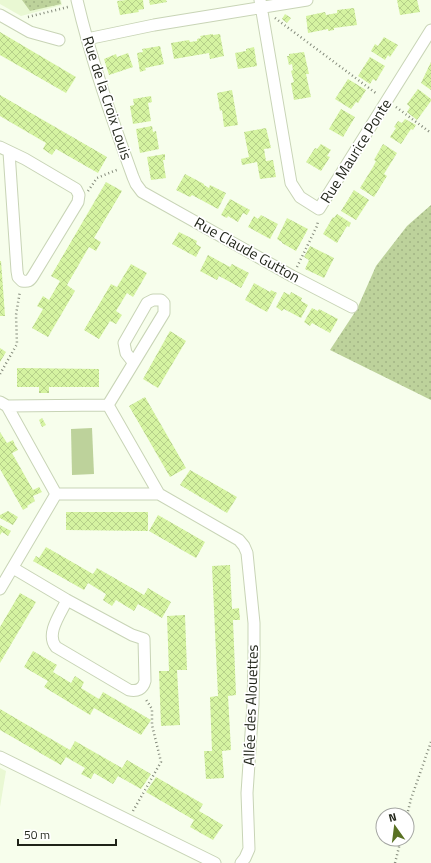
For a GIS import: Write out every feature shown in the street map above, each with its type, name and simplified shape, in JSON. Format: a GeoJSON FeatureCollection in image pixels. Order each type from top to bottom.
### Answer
{"type":"FeatureCollection","features":[{"type":"Feature","properties":{"kind":"street"},"geometry":{"type":"LineString","coordinates":[[87,39],[261,4],[307,0]]}},
{"type":"Feature","properties":{"kind":"street","name":"Rue de la Croix Louis"},"geometry":{"type":"LineString","coordinates":[[78,2],[87,39],[129,165],[136,184],[142,192]]}},
{"type":"Feature","properties":{"kind":"street","name":"Rue Maurice Ponte"},"geometry":{"type":"LineString","coordinates":[[261,4],[291,183],[300,197],[319,209],[431,30]]}},
{"type":"Feature","properties":{"kind":"street"},"geometry":{"type":"LineString","coordinates":[[0,15],[30,32],[59,40]]}},
{"type":"Feature","properties":{"kind":"street"},"geometry":{"type":"LineString","coordinates":[[4,149],[25,159],[76,189],[79,195],[78,202],[30,281],[26,282],[22,281],[18,277],[17,271],[4,149]]}},
{"type":"Feature","properties":{"kind":"street","name":"Rue Claude Gutton"},"geometry":{"type":"LineString","coordinates":[[142,192],[292,276],[352,307]]}},
{"type":"Feature","properties":{"kind":"street"},"geometry":{"type":"LineString","coordinates":[[108,405],[164,313],[164,303],[161,300],[153,300],[147,303],[124,343],[126,353],[133,362]]}},
{"type":"Feature","properties":{"kind":"street"},"geometry":{"type":"LineString","coordinates":[[4,404],[108,405]]}},
{"type":"Feature","properties":{"kind":"street"},"geometry":{"type":"LineString","coordinates":[[4,404],[56,494]]}},
{"type":"Feature","properties":{"kind":"street"},"geometry":{"type":"LineString","coordinates":[[56,494],[159,494],[108,405]]}},
{"type":"Feature","properties":{"kind":"street"},"geometry":{"type":"LineString","coordinates":[[0,589],[56,494]]}},
{"type":"Feature","properties":{"kind":"street","name":"Allée des Alouettes"},"geometry":{"type":"LineString","coordinates":[[159,494],[239,540],[247,553],[254,623],[254,657],[253,704],[247,792],[249,849],[241,863]]}},
{"type":"Feature","properties":{"kind":"street"},"geometry":{"type":"LineString","coordinates":[[13,568],[67,600],[132,635],[144,639],[146,681],[140,690],[129,690],[53,644],[52,633],[67,600]]}},
{"type":"Feature","properties":{"kind":"street"},"geometry":{"type":"LineString","coordinates":[[0,757],[215,863]]}},
{"type":"Feature","properties":{"kind":"path"},"geometry":{"type":"LineString","coordinates":[[12,22],[78,2]]}},
{"type":"Feature","properties":{"kind":"path"},"geometry":{"type":"LineString","coordinates":[[261,4],[431,133]]}},
{"type":"Feature","properties":{"kind":"path"},"geometry":{"type":"LineString","coordinates":[[79,195],[90,190],[97,178],[129,165]]}},
{"type":"Feature","properties":{"kind":"path"},"geometry":{"type":"LineString","coordinates":[[292,276],[318,226],[319,209]]}},
{"type":"Feature","properties":{"kind":"path"},"geometry":{"type":"LineString","coordinates":[[0,374],[17,344],[16,315],[22,281]]}},
{"type":"Feature","properties":{"kind":"path"},"geometry":{"type":"LineString","coordinates":[[128,820],[161,762],[152,725],[152,709],[140,690]]}},
{"type":"Feature","properties":{"kind":"path"},"geometry":{"type":"LineString","coordinates":[[409,807],[431,742]]}},
{"type":"Feature","properties":{"kind":"path"},"geometry":{"type":"LineString","coordinates":[[395,863],[399,847]]}},
{"type":"Feature","properties":{"kind":"shaded area"},"geometry":{"type":"Polygon","coordinates":[[[0,0],[61,0],[62,5],[21,16],[0,4],[0,0]]]}},
{"type":"Feature","properties":{"kind":"shaded area"},"geometry":{"type":"Polygon","coordinates":[[[22,0],[60,0],[61,4],[30,11],[22,0]]]}},
{"type":"Feature","properties":{"kind":"shaded area"},"geometry":{"type":"Polygon","coordinates":[[[431,205],[431,400],[330,350],[357,309],[376,266],[407,226],[431,205]]]}},
{"type":"Feature","properties":{"kind":"shaded area"},"geometry":{"type":"Polygon","coordinates":[[[92,428],[94,474],[72,475],[71,429],[92,428]]]}},
{"type":"Feature","properties":{"kind":"shaded area"},"geometry":{"type":"Polygon","coordinates":[[[0,768],[6,771],[0,807],[0,768]]]}},
{"type":"Feature","properties":{"kind":"building"},"geometry":{"type":"Polygon","coordinates":[[[143,0],[144,9],[138,10],[139,12],[120,15],[117,1],[143,0]]]}},
{"type":"Feature","properties":{"kind":"building"},"geometry":{"type":"Polygon","coordinates":[[[149,0],[166,0],[167,2],[150,5],[149,0]]]}},
{"type":"Feature","properties":{"kind":"building"},"geometry":{"type":"Polygon","coordinates":[[[397,0],[417,0],[420,12],[400,15],[397,0]]]}},
{"type":"Feature","properties":{"kind":"building"},"geometry":{"type":"Polygon","coordinates":[[[354,8],[357,25],[334,28],[334,30],[328,31],[328,29],[308,33],[306,16],[325,12],[326,15],[337,13],[337,10],[354,8]]]}},
{"type":"Feature","properties":{"kind":"building"},"geometry":{"type":"Polygon","coordinates":[[[285,14],[291,18],[287,23],[282,19],[285,14]]]}},
{"type":"Feature","properties":{"kind":"building"},"geometry":{"type":"Polygon","coordinates":[[[0,32],[76,77],[66,93],[0,55],[0,32]]]}},
{"type":"Feature","properties":{"kind":"building"},"geometry":{"type":"Polygon","coordinates":[[[220,34],[224,56],[210,59],[209,53],[174,59],[171,43],[189,40],[190,42],[197,41],[197,39],[201,38],[200,36],[220,34]]]}},
{"type":"Feature","properties":{"kind":"building"},"geometry":{"type":"Polygon","coordinates":[[[384,37],[398,45],[390,57],[388,55],[385,60],[371,51],[375,44],[378,46],[384,37]]]}},
{"type":"Feature","properties":{"kind":"building"},"geometry":{"type":"Polygon","coordinates":[[[160,46],[164,64],[145,68],[146,70],[140,72],[137,53],[143,52],[142,49],[160,46]]]}},
{"type":"Feature","properties":{"kind":"building"},"geometry":{"type":"Polygon","coordinates":[[[254,47],[257,66],[238,69],[235,53],[246,51],[246,49],[254,47]]]}},
{"type":"Feature","properties":{"kind":"building"},"geometry":{"type":"Polygon","coordinates":[[[304,52],[309,74],[306,74],[311,97],[294,100],[291,83],[294,82],[291,71],[293,70],[292,64],[289,65],[287,56],[289,56],[289,54],[304,52]]]}},
{"type":"Feature","properties":{"kind":"building"},"geometry":{"type":"Polygon","coordinates":[[[128,53],[133,67],[109,75],[104,59],[116,54],[117,57],[128,53]]]}},
{"type":"Feature","properties":{"kind":"building"},"geometry":{"type":"Polygon","coordinates":[[[370,57],[385,66],[376,81],[373,79],[370,84],[358,76],[370,57]]]}},
{"type":"Feature","properties":{"kind":"building"},"geometry":{"type":"Polygon","coordinates":[[[431,62],[431,90],[421,83],[431,62]]]}},
{"type":"Feature","properties":{"kind":"building"},"geometry":{"type":"Polygon","coordinates":[[[348,79],[366,90],[358,103],[356,102],[351,109],[335,99],[348,79]]]}},
{"type":"Feature","properties":{"kind":"building"},"geometry":{"type":"Polygon","coordinates":[[[418,89],[431,99],[431,101],[417,120],[407,112],[410,107],[407,104],[418,89]]]}},
{"type":"Feature","properties":{"kind":"building"},"geometry":{"type":"Polygon","coordinates":[[[232,90],[238,125],[224,127],[222,110],[220,111],[217,93],[232,90]]]}},
{"type":"Feature","properties":{"kind":"building"},"geometry":{"type":"Polygon","coordinates":[[[0,95],[107,157],[98,173],[56,149],[52,155],[43,149],[46,143],[0,116],[0,95]]]}},
{"type":"Feature","properties":{"kind":"building"},"geometry":{"type":"Polygon","coordinates":[[[151,96],[152,102],[148,103],[151,121],[133,124],[130,106],[134,105],[133,99],[151,96]]]}},
{"type":"Feature","properties":{"kind":"building"},"geometry":{"type":"Polygon","coordinates":[[[341,109],[355,117],[343,137],[329,129],[341,109]]]}},
{"type":"Feature","properties":{"kind":"building"},"geometry":{"type":"Polygon","coordinates":[[[405,119],[416,125],[413,130],[411,129],[401,144],[390,137],[396,128],[394,127],[398,121],[402,123],[405,119]]]}},
{"type":"Feature","properties":{"kind":"building"},"geometry":{"type":"Polygon","coordinates":[[[152,126],[153,132],[156,131],[159,149],[140,153],[136,129],[152,126]]]}},
{"type":"Feature","properties":{"kind":"building"},"geometry":{"type":"Polygon","coordinates":[[[266,128],[271,148],[264,149],[266,161],[273,160],[276,177],[260,179],[257,162],[242,165],[241,159],[249,157],[244,132],[266,128]]]}},
{"type":"Feature","properties":{"kind":"building"},"geometry":{"type":"Polygon","coordinates":[[[321,144],[331,150],[327,156],[330,157],[321,171],[306,162],[315,148],[317,149],[321,144]]]}},
{"type":"Feature","properties":{"kind":"building"},"geometry":{"type":"Polygon","coordinates":[[[383,144],[397,153],[384,174],[387,176],[374,197],[360,188],[373,167],[376,161],[374,160],[383,144]]]}},
{"type":"Feature","properties":{"kind":"building"},"geometry":{"type":"Polygon","coordinates":[[[165,154],[165,160],[163,160],[166,178],[151,180],[147,157],[165,154]]]}},
{"type":"Feature","properties":{"kind":"building"},"geometry":{"type":"Polygon","coordinates":[[[185,174],[209,188],[210,185],[226,193],[218,209],[192,195],[190,197],[176,190],[185,174]]]}},
{"type":"Feature","properties":{"kind":"building"},"geometry":{"type":"Polygon","coordinates":[[[106,182],[122,191],[94,238],[101,242],[96,251],[89,247],[67,285],[75,291],[48,337],[32,328],[43,309],[37,306],[43,296],[49,300],[60,281],[51,276],[106,182]]]}},
{"type":"Feature","properties":{"kind":"building"},"geometry":{"type":"Polygon","coordinates":[[[354,190],[369,200],[356,220],[341,211],[354,190]]]}},
{"type":"Feature","properties":{"kind":"building"},"geometry":{"type":"Polygon","coordinates":[[[230,199],[250,210],[247,215],[243,213],[238,222],[228,216],[227,218],[221,215],[230,199]]]}},
{"type":"Feature","properties":{"kind":"building"},"geometry":{"type":"Polygon","coordinates":[[[337,214],[351,223],[349,227],[347,226],[337,243],[323,234],[333,217],[334,218],[337,214]]]}},
{"type":"Feature","properties":{"kind":"building"},"geometry":{"type":"Polygon","coordinates":[[[261,215],[278,224],[270,239],[248,227],[254,216],[258,219],[261,215]]]}},
{"type":"Feature","properties":{"kind":"building"},"geometry":{"type":"Polygon","coordinates":[[[287,218],[308,229],[296,251],[277,239],[287,218]]]}},
{"type":"Feature","properties":{"kind":"building"},"geometry":{"type":"Polygon","coordinates":[[[179,232],[197,241],[196,244],[201,247],[196,257],[172,244],[179,232]]]}},
{"type":"Feature","properties":{"kind":"building"},"geometry":{"type":"Polygon","coordinates":[[[310,246],[334,258],[324,278],[305,269],[309,260],[304,257],[310,246]]]}},
{"type":"Feature","properties":{"kind":"building"},"geometry":{"type":"Polygon","coordinates":[[[208,255],[230,267],[232,264],[249,273],[241,288],[219,276],[217,280],[200,271],[208,255]]]}},
{"type":"Feature","properties":{"kind":"building"},"geometry":{"type":"Polygon","coordinates":[[[1,261],[5,316],[0,316],[1,261]]]}},
{"type":"Feature","properties":{"kind":"building"},"geometry":{"type":"Polygon","coordinates":[[[131,264],[147,273],[133,297],[127,293],[116,311],[122,315],[116,324],[110,321],[99,339],[84,330],[111,284],[117,287],[131,264]]]}},
{"type":"Feature","properties":{"kind":"building"},"geometry":{"type":"Polygon","coordinates":[[[254,283],[270,292],[271,290],[277,293],[267,312],[245,300],[254,283]]]}},
{"type":"Feature","properties":{"kind":"building"},"geometry":{"type":"Polygon","coordinates":[[[284,292],[290,295],[291,292],[302,298],[301,301],[308,305],[301,318],[284,309],[282,311],[276,307],[284,292]]]}},
{"type":"Feature","properties":{"kind":"building"},"geometry":{"type":"Polygon","coordinates":[[[312,308],[318,311],[319,309],[338,319],[330,333],[312,323],[310,326],[304,322],[312,308]]]}},
{"type":"Feature","properties":{"kind":"building"},"geometry":{"type":"Polygon","coordinates":[[[170,331],[186,341],[158,388],[143,379],[170,331]]]}},
{"type":"Feature","properties":{"kind":"building"},"geometry":{"type":"Polygon","coordinates":[[[0,348],[6,352],[0,362],[0,348]]]}},
{"type":"Feature","properties":{"kind":"building"},"geometry":{"type":"Polygon","coordinates":[[[17,368],[99,369],[99,387],[49,387],[49,393],[39,393],[39,387],[17,387],[17,368]]]}},
{"type":"Feature","properties":{"kind":"building"},"geometry":{"type":"Polygon","coordinates":[[[145,397],[186,468],[170,477],[129,406],[145,397]]]}},
{"type":"Feature","properties":{"kind":"building"},"geometry":{"type":"Polygon","coordinates":[[[42,418],[46,425],[42,427],[39,420],[42,418]]]}},
{"type":"Feature","properties":{"kind":"building"},"geometry":{"type":"Polygon","coordinates":[[[0,432],[7,443],[13,440],[18,450],[12,453],[33,490],[39,487],[42,492],[33,496],[35,501],[23,510],[0,469],[0,432]]]}},
{"type":"Feature","properties":{"kind":"building"},"geometry":{"type":"Polygon","coordinates":[[[190,470],[237,497],[227,513],[180,485],[190,470]]]}},
{"type":"Feature","properties":{"kind":"building"},"geometry":{"type":"Polygon","coordinates":[[[8,511],[18,517],[13,525],[0,518],[0,515],[8,511]]]}},
{"type":"Feature","properties":{"kind":"building"},"geometry":{"type":"Polygon","coordinates":[[[66,512],[148,512],[148,531],[66,530],[66,512]]]}},
{"type":"Feature","properties":{"kind":"building"},"geometry":{"type":"Polygon","coordinates":[[[158,515],[205,542],[196,558],[149,531],[158,515]]]}},
{"type":"Feature","properties":{"kind":"building"},"geometry":{"type":"Polygon","coordinates":[[[0,525],[11,531],[8,536],[2,532],[0,535],[0,525]]]}},
{"type":"Feature","properties":{"kind":"building"},"geometry":{"type":"Polygon","coordinates":[[[46,547],[93,574],[97,568],[144,595],[148,588],[171,602],[162,618],[138,604],[134,611],[116,600],[112,606],[103,600],[106,594],[88,583],[84,590],[33,561],[36,556],[39,558],[46,547]]]}},
{"type":"Feature","properties":{"kind":"building"},"geometry":{"type":"Polygon","coordinates":[[[230,565],[232,609],[239,608],[240,620],[233,620],[236,695],[228,696],[231,750],[222,751],[224,778],[206,779],[204,751],[212,751],[210,697],[218,696],[212,566],[230,565]]]}},
{"type":"Feature","properties":{"kind":"building"},"geometry":{"type":"Polygon","coordinates":[[[20,593],[36,602],[0,663],[0,627],[20,593]]]}},
{"type":"Feature","properties":{"kind":"building"},"geometry":{"type":"Polygon","coordinates":[[[185,615],[187,670],[177,670],[180,725],[161,726],[159,671],[169,671],[167,616],[185,615]]]}},
{"type":"Feature","properties":{"kind":"building"},"geometry":{"type":"Polygon","coordinates":[[[33,651],[57,665],[53,672],[71,683],[75,676],[84,682],[81,688],[99,699],[103,692],[151,720],[141,735],[94,708],[90,715],[44,687],[48,681],[24,667],[33,651]]]}},
{"type":"Feature","properties":{"kind":"building"},"geometry":{"type":"Polygon","coordinates":[[[0,709],[70,750],[75,741],[122,768],[127,760],[151,774],[141,789],[118,776],[113,784],[94,773],[91,779],[81,774],[85,768],[66,757],[61,765],[0,730],[0,709]]]}},
{"type":"Feature","properties":{"kind":"building"},"geometry":{"type":"Polygon","coordinates":[[[156,777],[203,804],[199,811],[223,825],[213,840],[190,827],[194,820],[146,792],[156,777]]]}}]}
